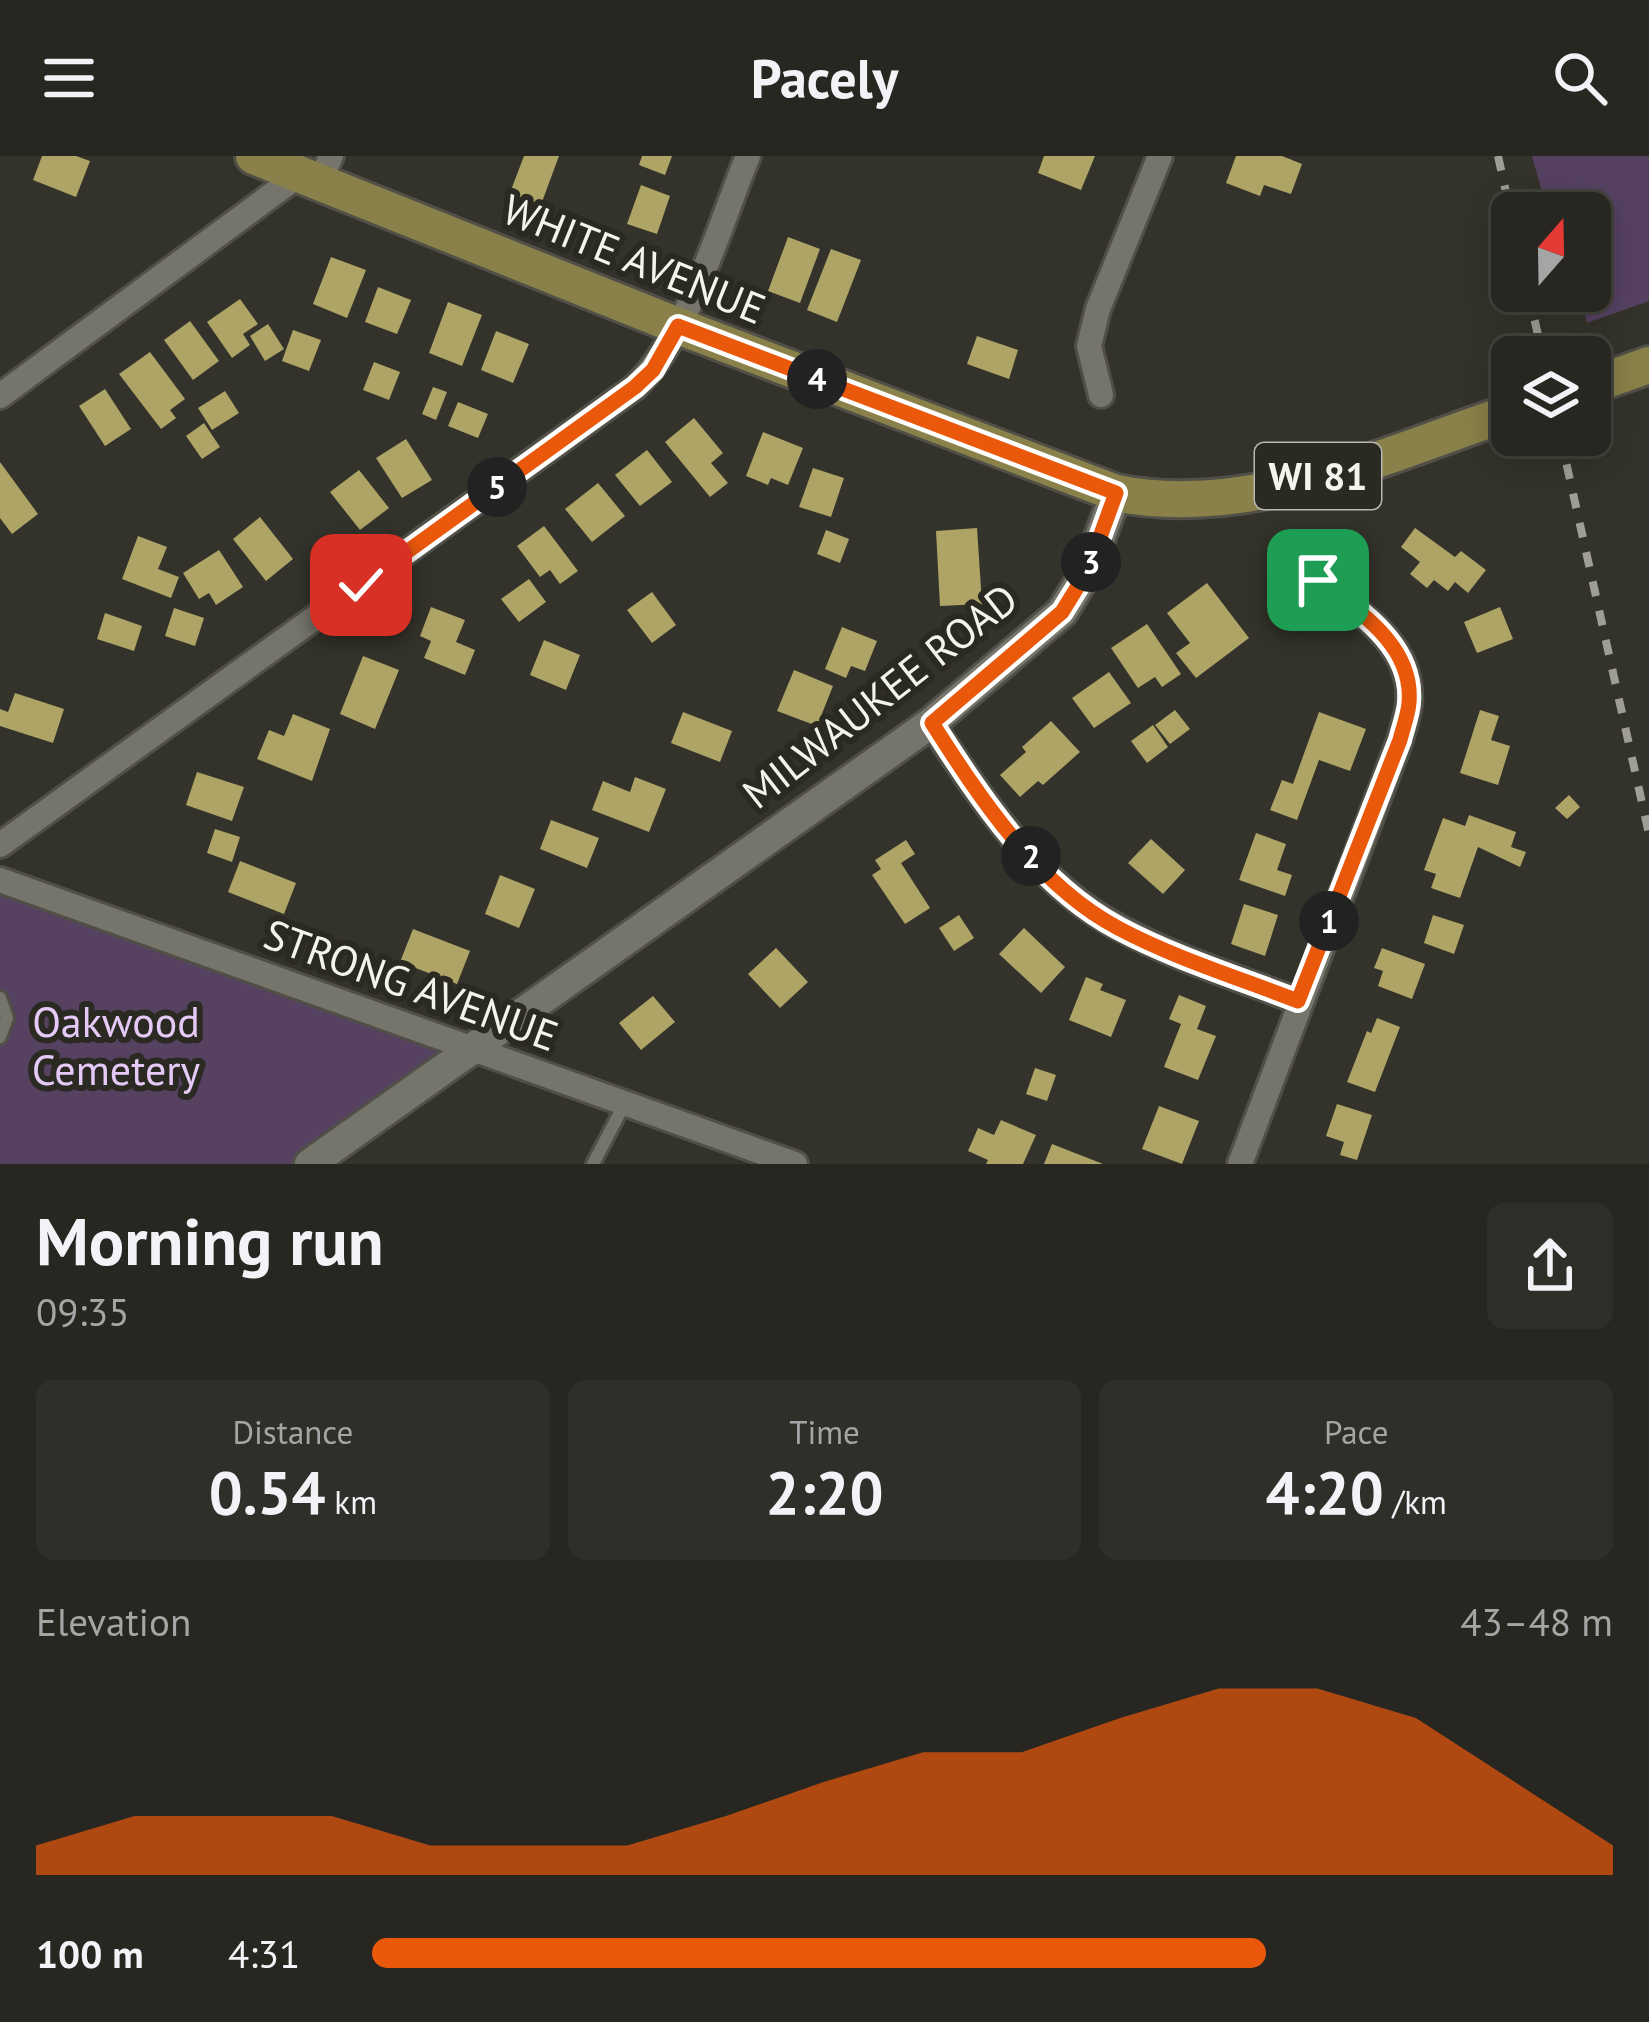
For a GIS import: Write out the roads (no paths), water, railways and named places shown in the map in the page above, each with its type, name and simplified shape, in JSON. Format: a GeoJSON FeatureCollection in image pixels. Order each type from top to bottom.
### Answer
{"type":"FeatureCollection","features":[{"type":"Feature","properties":{"kind":"main road","name":"WHITE AVENUE"},"geometry":{"type":"LineString","coordinates":[[254,156],[317,171],[678,326],[1116,493]]}},
{"type":"Feature","properties":{"kind":"main road"},"geometry":{"type":"LineString","coordinates":[[1611,379],[1649,365]]}},
{"type":"Feature","properties":{"kind":"main road","name":"WI 81"},"geometry":{"type":"LineString","coordinates":[[1116,493],[1178,501],[1254,495],[1491,419]]}},
{"type":"Feature","properties":{"kind":"street"},"geometry":{"type":"LineString","coordinates":[[0,845],[600,414],[653,370],[678,326],[748,156]]}},
{"type":"Feature","properties":{"kind":"street"},"geometry":{"type":"LineString","coordinates":[[1101,395],[1089,346],[1098,309],[1160,156]]}},
{"type":"Feature","properties":{"kind":"street"},"geometry":{"type":"LineString","coordinates":[[0,396],[317,171]]}},
{"type":"Feature","properties":{"kind":"street","name":"MILWAUKEE ROAD"},"geometry":{"type":"LineString","coordinates":[[310,1164],[932,723],[1062,612],[1088,570],[1116,493]]}},
{"type":"Feature","properties":{"kind":"street"},"geometry":{"type":"LineString","coordinates":[[1240,1164],[1400,740],[1410,701],[1403,659],[1374,624],[1318,580]]}},
{"type":"Feature","properties":{"kind":"street"},"geometry":{"type":"LineString","coordinates":[[932,723],[1018,841],[1082,903],[1146,941],[1298,1001]]}},
{"type":"Feature","properties":{"kind":"street","name":"STRONG AVENUE"},"geometry":{"type":"LineString","coordinates":[[0,880],[795,1164]]}},
{"type":"Feature","properties":{"kind":"lane"},"geometry":{"type":"LineString","coordinates":[[0,998],[7,1018],[0,1036]]}},
{"type":"Feature","properties":{"kind":"lane"},"geometry":{"type":"LineString","coordinates":[[593,1164],[626,1103]]}},
{"type":"Feature","properties":{"kind":"railway"},"geometry":{"type":"LineString","coordinates":[[1498,156],[1506,192]]}},
{"type":"Feature","properties":{"kind":"railway"},"geometry":{"type":"LineString","coordinates":[[1533,312],[1538,336]]}},
{"type":"Feature","properties":{"kind":"railway"},"geometry":{"type":"LineString","coordinates":[[1565,456],[1649,834]]}},
{"type":"Feature","properties":{"kind":"park label","name":"Oakwood Cemetery"},"geometry":{"type":"Point","coordinates":[116,1046]}}]}
